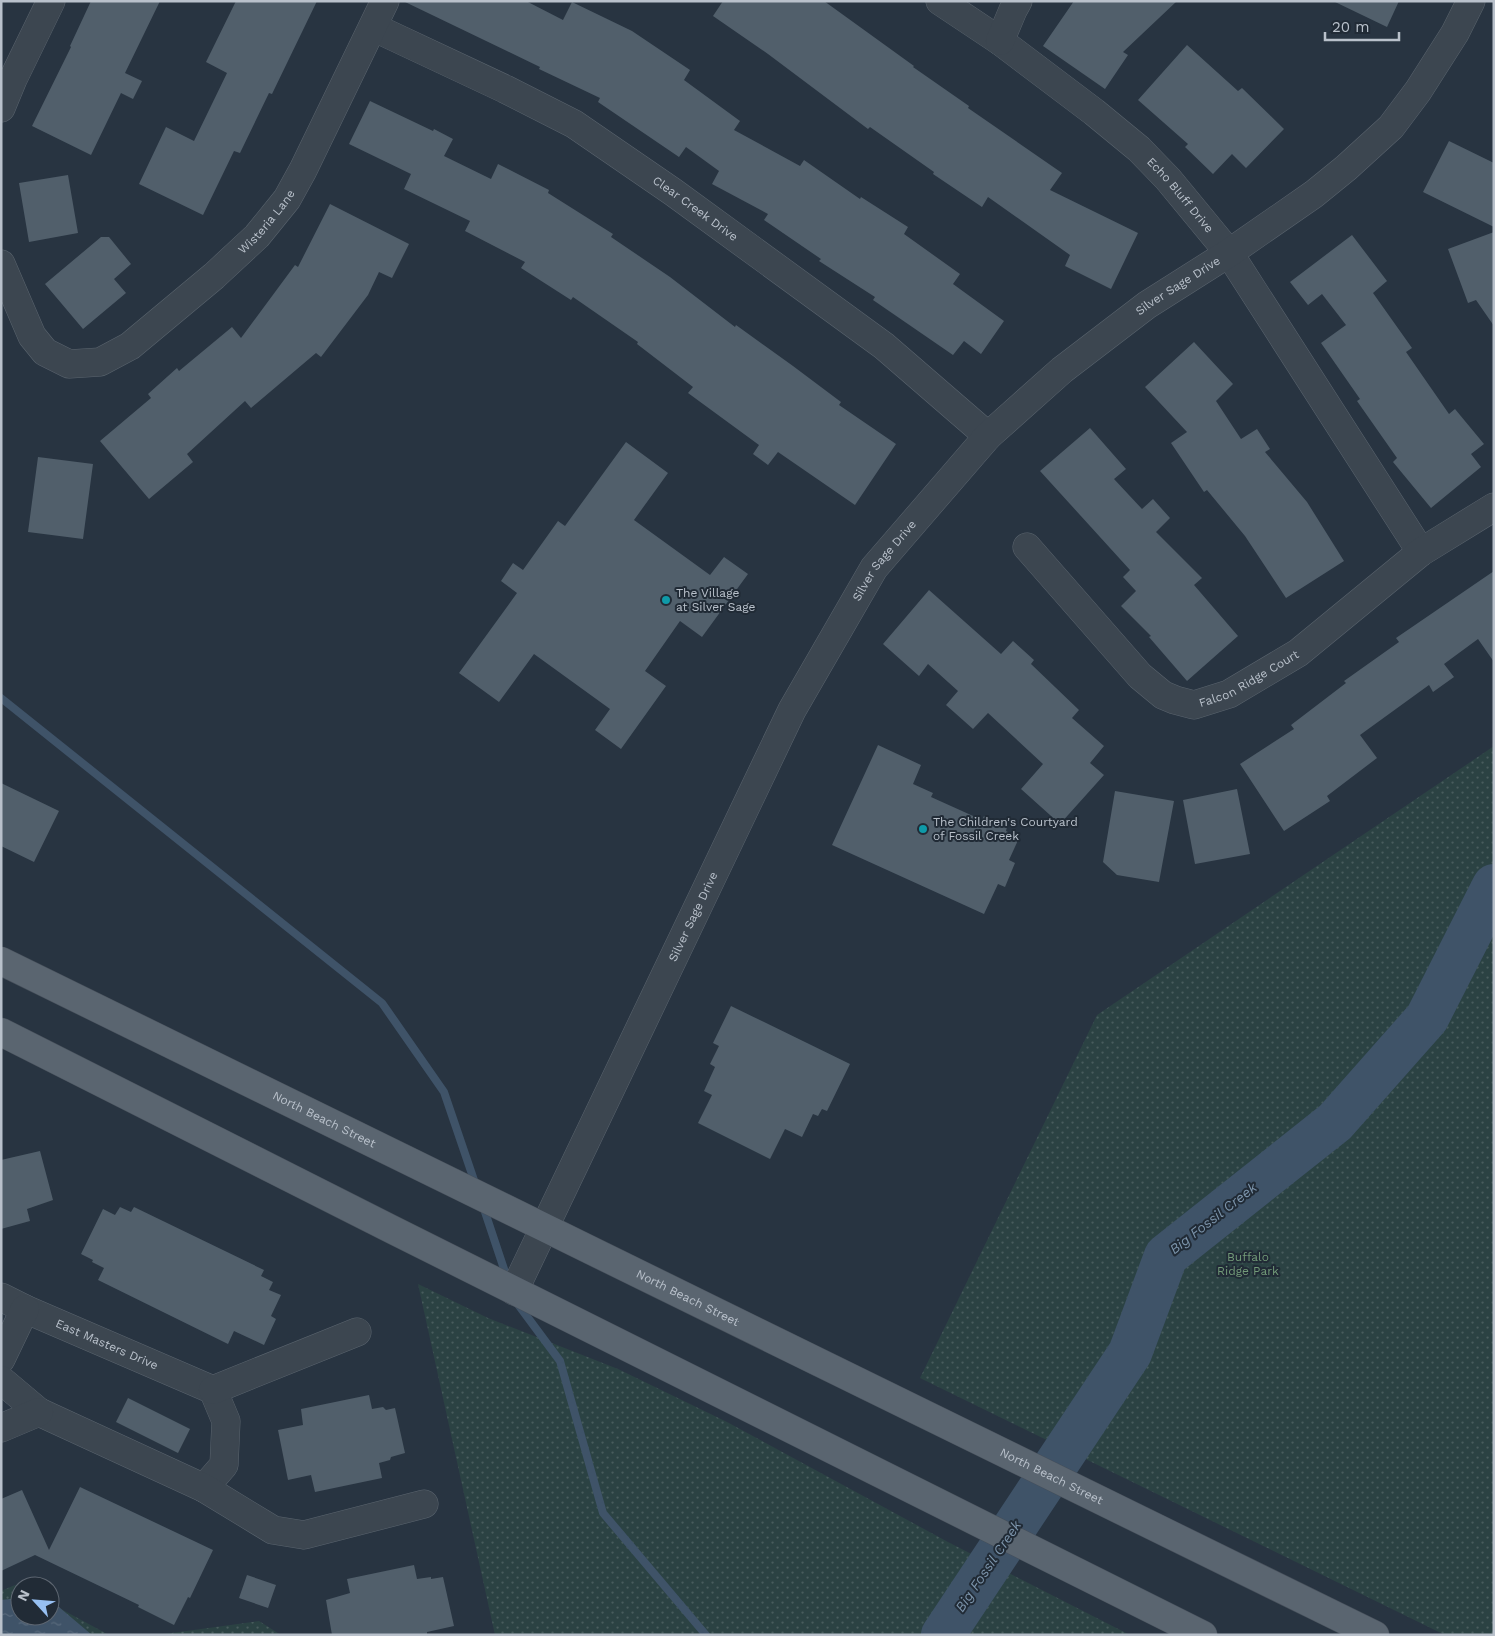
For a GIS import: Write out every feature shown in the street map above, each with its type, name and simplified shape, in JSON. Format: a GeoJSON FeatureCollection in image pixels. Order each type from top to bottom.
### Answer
{"type":"FeatureCollection","features":[{"type":"Feature","properties":{"kind":"main road","name":"North Beach Street"},"geometry":{"type":"LineString","coordinates":[[1,961],[1375,1635]]}},
{"type":"Feature","properties":{"kind":"main road"},"geometry":{"type":"LineString","coordinates":[[1,1032],[1203,1635]]}},
{"type":"Feature","properties":{"kind":"street"},"geometry":{"type":"LineString","coordinates":[[1,108],[51,1]]}},
{"type":"Feature","properties":{"kind":"street","name":"Wisteria Lane"},"geometry":{"type":"LineString","coordinates":[[1,264],[32,336],[45,352],[69,364],[100,362],[130,346],[214,276],[257,236],[287,199],[385,1]]}},
{"type":"Feature","properties":{"kind":"street","name":"Echo Bluff Drive"},"geometry":{"type":"LineString","coordinates":[[940,1],[1000,40],[1094,112],[1139,149],[1168,179],[1229,253],[1421,552]]}},
{"type":"Feature","properties":{"kind":"street"},"geometry":{"type":"LineString","coordinates":[[1000,40],[1018,1]]}},
{"type":"Feature","properties":{"kind":"street","name":"Silver Sage Drive"},"geometry":{"type":"LineString","coordinates":[[514,1291],[792,710],[874,568],[988,436],[1062,370],[1147,305],[1229,253],[1314,194],[1391,127],[1455,33],[1471,1]]}},
{"type":"Feature","properties":{"kind":"street","name":"Clear Creek Drive"},"geometry":{"type":"LineString","coordinates":[[373,26],[574,124],[673,192],[884,346],[988,436]]}},
{"type":"Feature","properties":{"kind":"street","name":"Falcon Ridge Court"},"geometry":{"type":"LineString","coordinates":[[1027,547],[1140,676],[1164,695],[1194,705],[1229,694],[1298,653],[1421,552],[1494,507]]}},
{"type":"Feature","properties":{"kind":"street","name":"East Masters Drive"},"geometry":{"type":"LineString","coordinates":[[1,1297],[213,1390]]}},
{"type":"Feature","properties":{"kind":"street"},"geometry":{"type":"LineString","coordinates":[[1,1359],[26,1309]]}},
{"type":"Feature","properties":{"kind":"street"},"geometry":{"type":"LineString","coordinates":[[204,1488],[224,1465],[226,1421],[213,1390],[357,1332]]}},
{"type":"Feature","properties":{"kind":"street"},"geometry":{"type":"LineString","coordinates":[[1,1380],[40,1412],[204,1488],[273,1530],[304,1535],[424,1504]]}},
{"type":"Feature","properties":{"kind":"street"},"geometry":{"type":"LineString","coordinates":[[1,1428],[40,1412]]}},
{"type":"Feature","properties":{"kind":"green space","name":"Buffalo Ridge Park"},"geometry":{"type":"Polygon","coordinates":[[[1494,746],[1494,1635],[1445,1635],[920,1378],[1097,1015],[1494,746]]]}},
{"type":"Feature","properties":{"kind":"green space"},"geometry":{"type":"Polygon","coordinates":[[[418,1284],[488,1318],[618,1369],[727,1422],[948,1542],[1130,1635],[495,1635],[418,1284]]]}},
{"type":"Feature","properties":{"kind":"green space"},"geometry":{"type":"Polygon","coordinates":[[[10,1587],[10,1626],[60,1626],[60,1608],[109,1635],[1,1635],[1,1591],[10,1587]]]}},
{"type":"Feature","properties":{"kind":"green space"},"geometry":{"type":"Polygon","coordinates":[[[259,1621],[281,1635],[157,1635],[259,1621]]]}},
{"type":"Feature","properties":{"kind":"water"},"geometry":{"type":"Polygon","coordinates":[[[10,1599],[10,1626],[60,1626],[60,1608],[92,1635],[1,1635],[1,1600],[10,1599]]]}},
{"type":"Feature","properties":{"kind":"building"},"geometry":{"type":"Polygon","coordinates":[[[91,1],[160,1],[125,73],[142,81],[133,99],[121,93],[91,155],[32,126],[71,47],[91,1]]]}},
{"type":"Feature","properties":{"kind":"building"},"geometry":{"type":"Polygon","coordinates":[[[236,1],[317,1],[272,94],[269,93],[240,153],[234,151],[203,215],[139,184],[166,127],[194,141],[227,73],[206,62],[236,1]]]}},
{"type":"Feature","properties":{"kind":"building"},"geometry":{"type":"Polygon","coordinates":[[[403,1],[526,1],[563,20],[572,2],[632,31],[690,70],[684,80],[740,121],[734,130],[800,166],[804,160],[860,199],[861,197],[908,227],[904,234],[960,274],[953,284],[1004,321],[981,354],[964,341],[953,355],[873,300],[875,297],[819,261],[821,259],[764,220],[768,214],[712,184],[719,171],[686,147],[679,157],[598,102],[600,98],[403,1]]]}},
{"type":"Feature","properties":{"kind":"building"},"geometry":{"type":"Polygon","coordinates":[[[723,1],[824,1],[969,106],[968,108],[1062,173],[1050,190],[1138,233],[1111,289],[1065,266],[1070,255],[988,197],[982,207],[933,174],[934,172],[870,127],[868,129],[768,54],[713,16],[723,1]]]}},
{"type":"Feature","properties":{"kind":"building"},"geometry":{"type":"Polygon","coordinates":[[[1074,1],[1177,1],[1123,52],[1128,55],[1105,89],[1043,46],[1074,1]]]}},
{"type":"Feature","properties":{"kind":"building"},"geometry":{"type":"Polygon","coordinates":[[[1333,1],[1399,1],[1387,27],[1333,1]]]}},
{"type":"Feature","properties":{"kind":"building"},"geometry":{"type":"Polygon","coordinates":[[[1187,45],[1238,91],[1242,88],[1284,129],[1246,168],[1232,154],[1213,174],[1185,147],[1188,144],[1138,100],[1187,45]]]}},
{"type":"Feature","properties":{"kind":"building"},"geometry":{"type":"Polygon","coordinates":[[[370,101],[453,139],[444,156],[491,179],[498,164],[549,190],[548,193],[613,234],[611,237],[670,277],[735,327],[736,325],[793,366],[841,402],[839,405],[896,444],[855,505],[778,452],[768,465],[753,454],[759,445],[688,393],[693,387],[637,344],[638,342],[573,297],[571,300],[521,268],[525,262],[465,231],[470,221],[404,189],[411,174],[349,144],[370,101]]]}},
{"type":"Feature","properties":{"kind":"building"},"geometry":{"type":"Polygon","coordinates":[[[1449,141],[1494,163],[1494,227],[1423,192],[1449,141]]]}},
{"type":"Feature","properties":{"kind":"building"},"geometry":{"type":"Polygon","coordinates":[[[68,175],[78,233],[29,242],[19,183],[68,175]]]}},
{"type":"Feature","properties":{"kind":"building"},"geometry":{"type":"Polygon","coordinates":[[[330,204],[409,244],[392,278],[379,272],[368,295],[321,357],[316,353],[251,408],[245,401],[187,454],[193,462],[149,499],[100,441],[151,398],[148,394],[177,368],[179,371],[232,327],[241,338],[295,265],[298,267],[330,204]]]}},
{"type":"Feature","properties":{"kind":"building"},"geometry":{"type":"Polygon","coordinates":[[[1494,232],[1494,326],[1476,300],[1468,303],[1448,249],[1494,232]]]}},
{"type":"Feature","properties":{"kind":"building"},"geometry":{"type":"Polygon","coordinates":[[[1352,235],[1387,281],[1373,293],[1412,348],[1406,352],[1449,414],[1455,409],[1484,444],[1471,454],[1481,467],[1431,508],[1393,462],[1397,458],[1357,401],[1360,399],[1321,343],[1346,325],[1322,294],[1308,305],[1290,282],[1352,235]]]}},
{"type":"Feature","properties":{"kind":"building"},"geometry":{"type":"Polygon","coordinates":[[[101,237],[109,237],[131,264],[114,279],[126,293],[83,329],[45,284],[101,237]]]}},
{"type":"Feature","properties":{"kind":"building"},"geometry":{"type":"Polygon","coordinates":[[[1194,342],[1233,384],[1216,401],[1241,439],[1257,429],[1270,449],[1265,452],[1307,502],[1344,561],[1286,598],[1245,536],[1207,490],[1204,492],[1171,443],[1187,432],[1145,387],[1194,342]]]}},
{"type":"Feature","properties":{"kind":"building"},"geometry":{"type":"Polygon","coordinates":[[[1090,428],[1126,469],[1114,479],[1142,509],[1153,499],[1170,518],[1156,532],[1202,578],[1194,585],[1238,636],[1187,681],[1149,637],[1151,636],[1121,606],[1136,591],[1123,577],[1130,570],[1040,471],[1090,428]]]}},
{"type":"Feature","properties":{"kind":"building","name":"The Village at Silver Sage"},"geometry":{"type":"Polygon","coordinates":[[[626,442],[668,473],[634,520],[710,575],[724,557],[748,574],[702,637],[680,621],[645,671],[666,686],[621,749],[595,730],[610,709],[534,654],[499,702],[459,673],[517,593],[501,581],[513,563],[523,570],[558,521],[565,526],[626,442]]]}},
{"type":"Feature","properties":{"kind":"building"},"geometry":{"type":"Polygon","coordinates":[[[38,457],[93,464],[83,539],[28,532],[38,457]]]}},
{"type":"Feature","properties":{"kind":"building"},"geometry":{"type":"Polygon","coordinates":[[[1494,571],[1494,662],[1478,639],[1444,664],[1454,677],[1433,692],[1429,685],[1360,735],[1377,758],[1327,796],[1330,801],[1284,831],[1240,764],[1294,729],[1291,725],[1346,683],[1344,681],[1399,642],[1396,638],[1494,571]]]}},
{"type":"Feature","properties":{"kind":"building"},"geometry":{"type":"Polygon","coordinates":[[[929,590],[1001,654],[1013,641],[1034,660],[1031,664],[1079,710],[1072,718],[1104,746],[1090,763],[1104,775],[1060,824],[1021,789],[1043,764],[988,713],[973,729],[946,705],[958,691],[928,664],[919,676],[883,644],[929,590]]]}},
{"type":"Feature","properties":{"kind":"building","name":"The Children's Courtyard of Fossil Creek"},"geometry":{"type":"Polygon","coordinates":[[[878,745],[921,765],[913,784],[933,793],[931,797],[982,820],[984,816],[1007,827],[1006,831],[1019,838],[1009,860],[1015,863],[1005,887],[998,884],[984,914],[832,845],[878,745]]]}},
{"type":"Feature","properties":{"kind":"building"},"geometry":{"type":"Polygon","coordinates":[[[1,783],[59,811],[34,862],[1,846],[1,783]]]}},
{"type":"Feature","properties":{"kind":"building"},"geometry":{"type":"Polygon","coordinates":[[[1237,789],[1250,854],[1195,864],[1183,800],[1237,789]]]}},
{"type":"Feature","properties":{"kind":"building"},"geometry":{"type":"Polygon","coordinates":[[[1115,791],[1174,801],[1159,882],[1117,875],[1103,862],[1115,791]]]}},
{"type":"Feature","properties":{"kind":"building"},"geometry":{"type":"Polygon","coordinates":[[[731,1006],[850,1064],[827,1111],[822,1109],[818,1116],[813,1114],[802,1137],[785,1129],[770,1159],[698,1123],[712,1095],[704,1091],[715,1067],[710,1064],[719,1046],[713,1043],[731,1006]]]}},
{"type":"Feature","properties":{"kind":"building"},"geometry":{"type":"Polygon","coordinates":[[[40,1151],[53,1200],[27,1209],[30,1221],[1,1229],[1,1160],[40,1151]]]}},
{"type":"Feature","properties":{"kind":"building"},"geometry":{"type":"Polygon","coordinates":[[[120,1207],[131,1212],[134,1207],[264,1270],[261,1276],[273,1282],[269,1290],[281,1295],[271,1316],[276,1319],[264,1345],[234,1331],[228,1344],[98,1280],[104,1268],[81,1254],[103,1209],[115,1215],[120,1207]]]}},
{"type":"Feature","properties":{"kind":"building"},"geometry":{"type":"Polygon","coordinates":[[[369,1395],[372,1409],[383,1407],[386,1410],[395,1408],[405,1453],[379,1463],[382,1478],[315,1492],[311,1475],[288,1480],[278,1430],[303,1425],[301,1409],[369,1395]]]}},
{"type":"Feature","properties":{"kind":"building"},"geometry":{"type":"Polygon","coordinates":[[[128,1398],[190,1429],[178,1453],[116,1422],[128,1398]]]}},
{"type":"Feature","properties":{"kind":"building"},"geometry":{"type":"Polygon","coordinates":[[[80,1487],[213,1550],[190,1598],[188,1597],[174,1625],[138,1607],[139,1605],[35,1555],[1,1571],[1,1499],[22,1490],[49,1550],[80,1487]]]}},
{"type":"Feature","properties":{"kind":"building"},"geometry":{"type":"Polygon","coordinates":[[[414,1565],[417,1579],[443,1577],[454,1626],[427,1632],[427,1635],[332,1635],[326,1600],[350,1593],[347,1579],[414,1565]]]}},
{"type":"Feature","properties":{"kind":"building"},"geometry":{"type":"Polygon","coordinates":[[[247,1575],[276,1585],[268,1608],[239,1598],[247,1575]]]}},
{"type":"Feature","properties":{"kind":"waterway"},"geometry":{"type":"LineString","coordinates":[[1,698],[382,1003],[444,1092],[476,1186]]}},
{"type":"Feature","properties":{"kind":"waterway","name":"Big Fossil Creek"},"geometry":{"type":"LineString","coordinates":[[943,1635],[1130,1353],[1166,1256],[1335,1122],[1427,1018],[1494,886]]}},
{"type":"Feature","properties":{"kind":"waterway"},"geometry":{"type":"LineString","coordinates":[[483,1206],[507,1278]]}},
{"type":"Feature","properties":{"kind":"waterway"},"geometry":{"type":"LineString","coordinates":[[517,1303],[560,1361],[603,1513],[706,1635]]}},
{"type":"Feature","properties":{"kind":"place","name":"The Village at Silver Sage"},"geometry":{"type":"Point","coordinates":[666,600]}},
{"type":"Feature","properties":{"kind":"place","name":"The Children's Courtyard of Fossil Creek"},"geometry":{"type":"Point","coordinates":[923,829]}}]}
